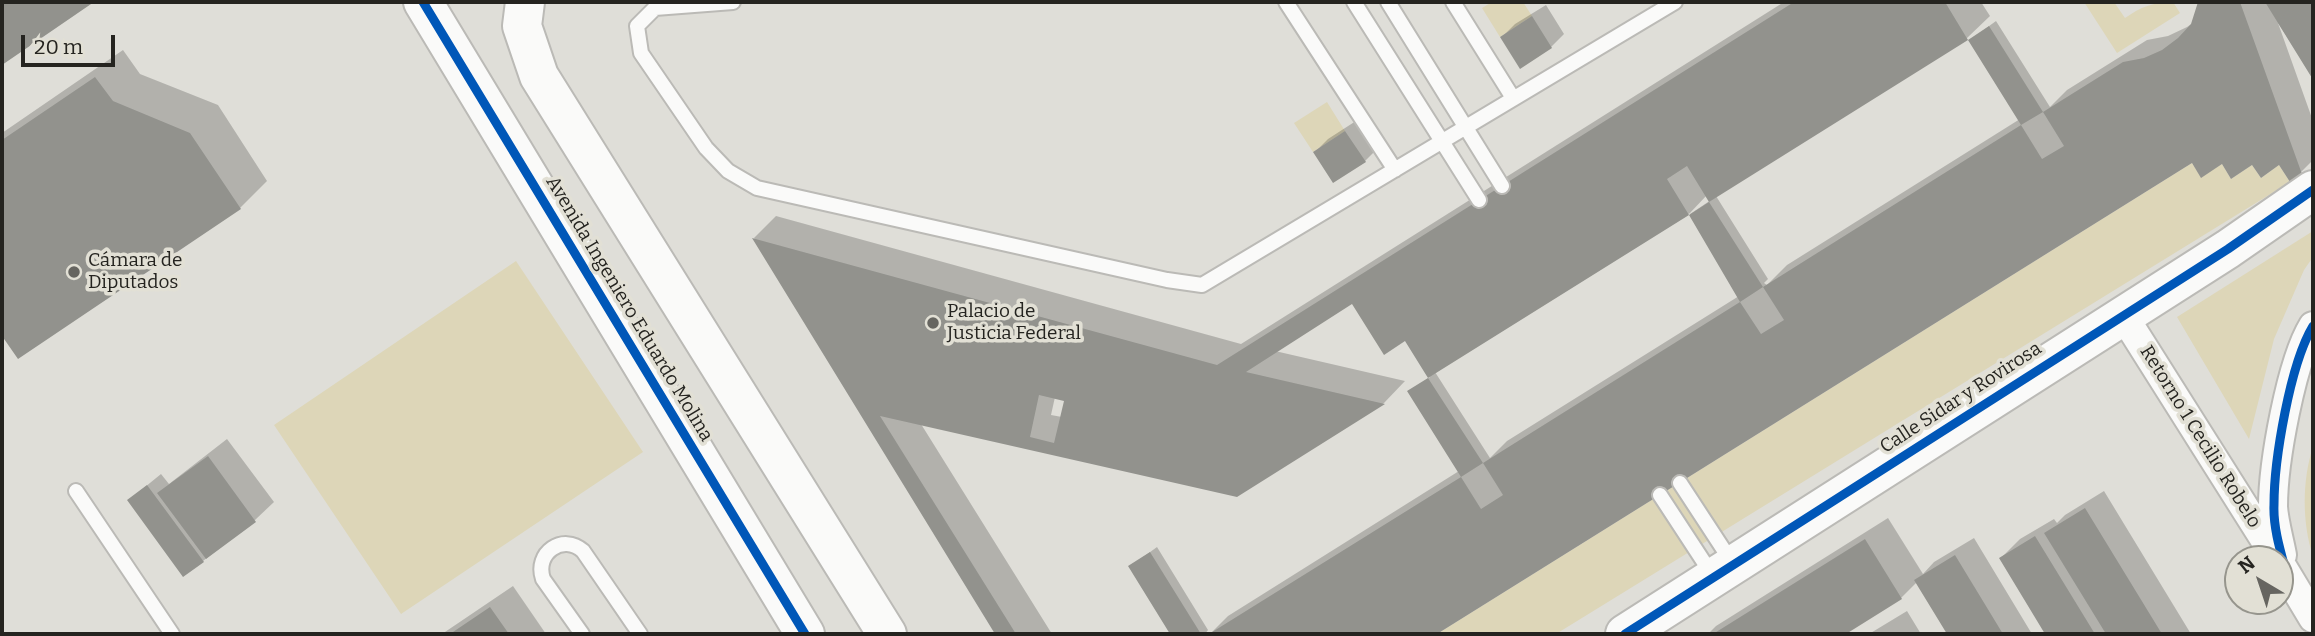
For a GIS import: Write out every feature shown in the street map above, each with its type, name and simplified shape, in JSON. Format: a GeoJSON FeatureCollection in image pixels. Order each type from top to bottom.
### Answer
{"type":"FeatureCollection","features":[{"type":"Feature","properties":{"kind":"street","name":"Avenida Ingeniero Eduardo Molina"},"geometry":{"type":"LineString","coordinates":[[423,2],[805,634]]}},
{"type":"Feature","properties":{"kind":"street"},"geometry":{"type":"LineString","coordinates":[[525,2],[522,26],[539,76],[887,634]]}},
{"type":"Feature","properties":{"kind":"street","name":"Calle Sidar y Rovirosa"},"geometry":{"type":"LineString","coordinates":[[1625,634],[2228,249],[2313,190]]}},
{"type":"Feature","properties":{"kind":"street","name":"Retorno 1 Cecilio Robelo"},"geometry":{"type":"LineString","coordinates":[[2123,315],[2269,545]]}},
{"type":"Feature","properties":{"kind":"street"},"geometry":{"type":"LineString","coordinates":[[2279,545],[2273,508],[2278,449],[2294,377],[2313,326]]}},
{"type":"Feature","properties":{"kind":"street","name":"Retorno 1 Cecilio Robelo"},"geometry":{"type":"LineString","coordinates":[[2294,586],[2313,618]]}},
{"type":"Feature","properties":{"kind":"lane"},"geometry":{"type":"LineString","coordinates":[[733,2],[655,8],[637,26],[641,52],[706,148],[728,170],[757,188],[1167,280],[1202,285],[1675,2]]}},
{"type":"Feature","properties":{"kind":"lane"},"geometry":{"type":"LineString","coordinates":[[1286,2],[1395,170]]}},
{"type":"Feature","properties":{"kind":"lane"},"geometry":{"type":"LineString","coordinates":[[1353,2],[1479,200]]}},
{"type":"Feature","properties":{"kind":"lane"},"geometry":{"type":"LineString","coordinates":[[1388,2],[1503,186]]}},
{"type":"Feature","properties":{"kind":"lane"},"geometry":{"type":"LineString","coordinates":[[1453,2],[1513,98]]}},
{"type":"Feature","properties":{"kind":"lane"},"geometry":{"type":"LineString","coordinates":[[1680,483],[1724,571]]}},
{"type":"Feature","properties":{"kind":"lane"},"geometry":{"type":"LineString","coordinates":[[76,491],[172,634]]}},
{"type":"Feature","properties":{"kind":"lane"},"geometry":{"type":"LineString","coordinates":[[1660,495],[1724,571]]}},
{"type":"Feature","properties":{"kind":"lane"},"geometry":{"type":"LineString","coordinates":[[582,634],[543,579],[540,569],[541,559],[548,552],[567,543],[576,545],[583,551],[633,632]]}},
{"type":"Feature","properties":{"kind":"shaded area"},"geometry":{"type":"Polygon","coordinates":[[[1492,2],[1523,2],[1532,16],[1500,37],[1482,8],[1492,2]]]}},
{"type":"Feature","properties":{"kind":"shaded area"},"geometry":{"type":"Polygon","coordinates":[[[2084,2],[2114,2],[2125,18],[2148,6],[2166,2],[2173,2],[2180,13],[2117,53],[2084,2]]]}},
{"type":"Feature","properties":{"kind":"shaded area"},"geometry":{"type":"Polygon","coordinates":[[[1327,102],[1345,131],[1313,152],[1294,123],[1327,102]]]}},
{"type":"Feature","properties":{"kind":"shaded area"},"geometry":{"type":"Polygon","coordinates":[[[2192,163],[2201,177],[2222,164],[2231,179],[2252,165],[2261,178],[2279,165],[2290,182],[1556,634],[1437,634],[2192,163]]]}},
{"type":"Feature","properties":{"kind":"shaded area"},"geometry":{"type":"Polygon","coordinates":[[[2313,231],[2313,257],[2304,270],[2274,339],[2249,439],[2177,317],[2313,231]]]}},
{"type":"Feature","properties":{"kind":"shaded area"},"geometry":{"type":"Polygon","coordinates":[[[516,261],[643,452],[401,614],[274,425],[516,261]]]}},
{"type":"Feature","properties":{"kind":"shaded area"},"geometry":{"type":"Polygon","coordinates":[[[2313,447],[2313,556],[2307,530],[2305,502],[2307,473],[2313,447]]]}},
{"type":"Feature","properties":{"kind":"building"},"geometry":{"type":"Polygon","coordinates":[[[2,2],[94,2],[2,65],[2,2]]]}},
{"type":"Feature","properties":{"kind":"building","name":"Palacio de Justicia Federal"},"geometry":{"type":"Polygon","coordinates":[[[1794,2],[1945,2],[1968,40],[1709,202],[1687,166],[1667,179],[1689,215],[1428,378],[1405,341],[1384,355],[1352,304],[1246,372],[1385,404],[1237,497],[880,416],[1016,634],[995,634],[752,238],[1217,365],[1794,2]],[[1039,395],[1030,437],[1054,443],[1064,401],[1039,395]]]}},
{"type":"Feature","properties":{"kind":"building"},"geometry":{"type":"Polygon","coordinates":[[[2198,2],[2240,2],[2302,174],[2290,182],[2279,165],[2261,178],[2252,165],[2231,179],[2222,164],[2201,178],[2192,163],[1437,634],[1209,634],[1461,477],[1481,509],[1503,495],[1483,463],[1740,302],[1761,334],[1784,320],[1763,287],[2021,125],[2042,159],[2064,146],[2043,112],[2123,62],[2144,58],[2162,50],[2191,24],[2198,2]]]}},
{"type":"Feature","properties":{"kind":"building"},"geometry":{"type":"Polygon","coordinates":[[[2265,2],[2313,2],[2312,78],[2265,2]]]}},
{"type":"Feature","properties":{"kind":"building"},"geometry":{"type":"Polygon","coordinates":[[[1532,16],[1552,48],[1520,69],[1500,37],[1532,16]]]}},
{"type":"Feature","properties":{"kind":"building"},"geometry":{"type":"Polygon","coordinates":[[[1989,26],[2043,112],[2021,125],[1968,40],[1989,26]]]}},
{"type":"Feature","properties":{"kind":"building","name":"Cámara de Diputados"},"geometry":{"type":"Polygon","coordinates":[[[95,77],[113,101],[190,133],[241,209],[18,359],[2,336],[2,140],[95,77]]]}},
{"type":"Feature","properties":{"kind":"building"},"geometry":{"type":"Polygon","coordinates":[[[1345,131],[1366,162],[1333,183],[1313,152],[1345,131]]]}},
{"type":"Feature","properties":{"kind":"building"},"geometry":{"type":"Polygon","coordinates":[[[1709,202],[1763,287],[1740,302],[1689,215],[1709,202]]]}},
{"type":"Feature","properties":{"kind":"building"},"geometry":{"type":"Polygon","coordinates":[[[1428,378],[1483,463],[1461,477],[1407,391],[1428,378]]]}},
{"type":"Feature","properties":{"kind":"building"},"geometry":{"type":"Polygon","coordinates":[[[208,456],[256,522],[206,559],[157,493],[208,456]]]}},
{"type":"Feature","properties":{"kind":"building"},"geometry":{"type":"Polygon","coordinates":[[[147,485],[204,562],[183,577],[127,500],[147,485]]]}},
{"type":"Feature","properties":{"kind":"building"},"geometry":{"type":"Polygon","coordinates":[[[2085,508],[2162,634],[2106,634],[2044,533],[2085,508]]]}},
{"type":"Feature","properties":{"kind":"building"},"geometry":{"type":"Polygon","coordinates":[[[2035,536],[2095,634],[2045,634],[1999,558],[2035,536]]]}},
{"type":"Feature","properties":{"kind":"building"},"geometry":{"type":"Polygon","coordinates":[[[1865,539],[1902,599],[1846,634],[1713,634],[1865,539]]]}},
{"type":"Feature","properties":{"kind":"building"},"geometry":{"type":"Polygon","coordinates":[[[1150,552],[1201,634],[1170,634],[1128,566],[1150,552]]]}},
{"type":"Feature","properties":{"kind":"building"},"geometry":{"type":"Polygon","coordinates":[[[1955,555],[2003,634],[1947,634],[1914,580],[1955,555]]]}},
{"type":"Feature","properties":{"kind":"building"},"geometry":{"type":"Polygon","coordinates":[[[490,607],[509,634],[450,634],[490,607]]]}},
{"type":"Feature","properties":{"kind":"cycle path"},"geometry":{"type":"LineString","coordinates":[[423,2],[805,634]]}},
{"type":"Feature","properties":{"kind":"cycle path"},"geometry":{"type":"LineString","coordinates":[[1625,634],[2228,249],[2313,190]]}},
{"type":"Feature","properties":{"kind":"cycle path"},"geometry":{"type":"LineString","coordinates":[[2279,545],[2274,505],[2277,463],[2297,364],[2313,326]]}},
{"type":"Feature","properties":{"kind":"place","name":"Cámara de Diputados"},"geometry":{"type":"Point","coordinates":[74,272]}},
{"type":"Feature","properties":{"kind":"place","name":"Palacio de Justicia Federal"},"geometry":{"type":"Point","coordinates":[933,323]}}]}
